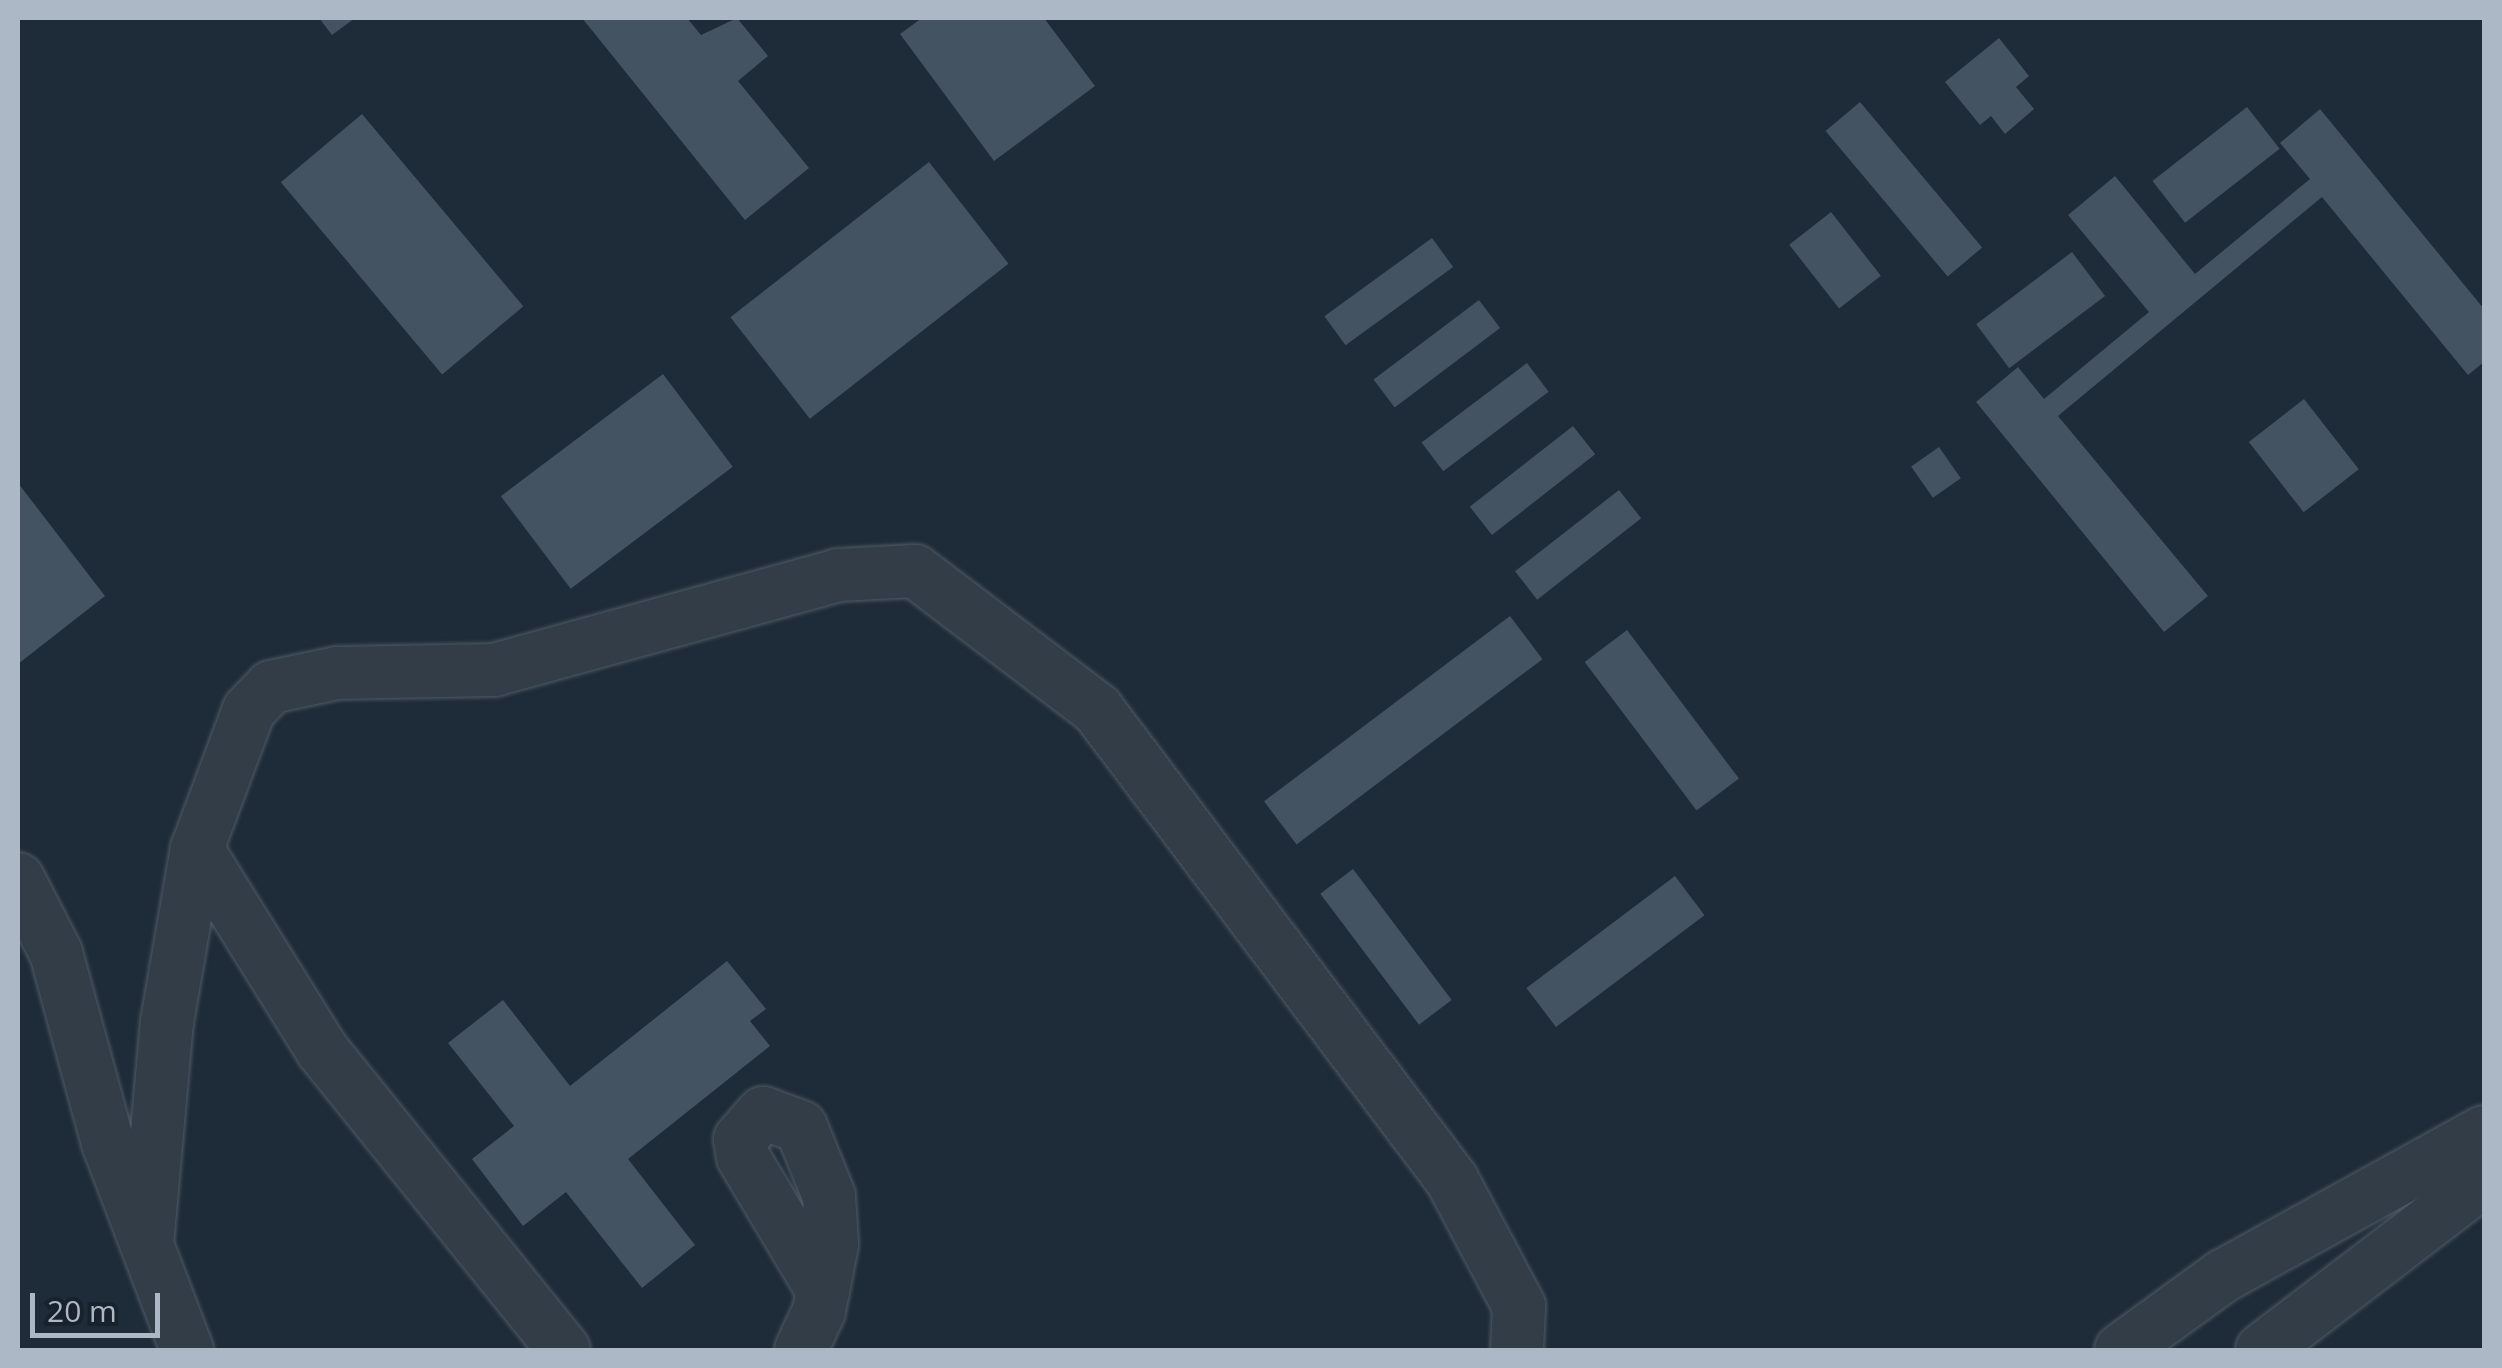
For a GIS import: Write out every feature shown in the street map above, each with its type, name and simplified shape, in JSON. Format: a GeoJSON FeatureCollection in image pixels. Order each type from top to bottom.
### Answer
{"type":"FeatureCollection","features":[{"type":"Feature","properties":{"kind":"street"},"geometry":{"type":"LineString","coordinates":[[147,1246],[167,1022],[197,850],[249,710],[272,686],[337,672],[494,670],[838,575],[915,571],[1098,709],[1452,1180],[1519,1306],[1517,1350]]}},
{"type":"Feature","properties":{"kind":"street"},"geometry":{"type":"LineString","coordinates":[[197,850],[322,1050],[564,1350]]}},
{"type":"Feature","properties":{"kind":"street"},"geometry":{"type":"LineString","coordinates":[[18,879],[56,952],[147,1246],[187,1350]]}},
{"type":"Feature","properties":{"kind":"street"},"geometry":{"type":"LineString","coordinates":[[2122,1350],[2223,1276],[2484,1132]]}},
{"type":"Feature","properties":{"kind":"street"},"geometry":{"type":"LineString","coordinates":[[2262,1350],[2484,1180]]}},
{"type":"Feature","properties":{"kind":"street"},"geometry":{"type":"LineString","coordinates":[[800,1350],[823,1292]]}},
{"type":"Feature","properties":{"kind":"building"},"geometry":{"type":"Polygon","coordinates":[[[319,18],[355,18],[332,35],[319,18]]]}},
{"type":"Feature","properties":{"kind":"building"},"geometry":{"type":"Polygon","coordinates":[[[582,18],[687,18],[701,35],[737,18],[768,56],[738,81],[809,168],[745,220],[582,18]]]}},
{"type":"Feature","properties":{"kind":"building"},"geometry":{"type":"Polygon","coordinates":[[[922,18],[1044,18],[1095,86],[994,161],[900,34],[922,18]]]}},
{"type":"Feature","properties":{"kind":"building"},"geometry":{"type":"Polygon","coordinates":[[[1999,38],[2029,76],[2016,87],[2034,109],[2005,134],[1991,116],[1980,125],[1945,82],[1999,38]]]}},
{"type":"Feature","properties":{"kind":"building"},"geometry":{"type":"Polygon","coordinates":[[[1860,102],[1982,248],[1948,276],[1826,131],[1860,102]]]}},
{"type":"Feature","properties":{"kind":"building"},"geometry":{"type":"Polygon","coordinates":[[[2247,107],[2280,149],[2185,223],[2152,181],[2247,107]]]}},
{"type":"Feature","properties":{"kind":"building"},"geometry":{"type":"Polygon","coordinates":[[[2320,109],[2484,309],[2484,362],[2468,375],[2322,197],[2058,416],[2208,596],[2164,632],[1976,402],[2018,367],[2044,399],[2149,312],[2068,215],[2115,176],[2195,274],[2310,179],[2280,143],[2320,109]]]}},
{"type":"Feature","properties":{"kind":"building"},"geometry":{"type":"Polygon","coordinates":[[[362,114],[523,306],[442,374],[281,182],[362,114]]]}},
{"type":"Feature","properties":{"kind":"building"},"geometry":{"type":"Polygon","coordinates":[[[929,162],[1008,264],[810,419],[730,317],[929,162]]]}},
{"type":"Feature","properties":{"kind":"building"},"geometry":{"type":"Polygon","coordinates":[[[1831,212],[1881,276],[1839,308],[1789,245],[1831,212]]]}},
{"type":"Feature","properties":{"kind":"building"},"geometry":{"type":"Polygon","coordinates":[[[1432,238],[1453,267],[1346,345],[1324,316],[1432,238]]]}},
{"type":"Feature","properties":{"kind":"building"},"geometry":{"type":"Polygon","coordinates":[[[2072,252],[2105,296],[2009,368],[1976,324],[2072,252]]]}},
{"type":"Feature","properties":{"kind":"building"},"geometry":{"type":"Polygon","coordinates":[[[1479,300],[1500,328],[1395,407],[1374,379],[1479,300]]]}},
{"type":"Feature","properties":{"kind":"building"},"geometry":{"type":"Polygon","coordinates":[[[1527,363],[1549,392],[1443,471],[1422,442],[1527,363]]]}},
{"type":"Feature","properties":{"kind":"building"},"geometry":{"type":"Polygon","coordinates":[[[663,374],[733,467],[571,589],[501,496],[663,374]]]}},
{"type":"Feature","properties":{"kind":"building"},"geometry":{"type":"Polygon","coordinates":[[[2304,399],[2359,469],[2304,512],[2249,442],[2304,399]]]}},
{"type":"Feature","properties":{"kind":"building"},"geometry":{"type":"Polygon","coordinates":[[[1573,426],[1595,454],[1492,535],[1470,507],[1573,426]]]}},
{"type":"Feature","properties":{"kind":"building"},"geometry":{"type":"Polygon","coordinates":[[[1939,447],[1961,478],[1933,498],[1911,467],[1939,447]]]}},
{"type":"Feature","properties":{"kind":"building"},"geometry":{"type":"Polygon","coordinates":[[[18,483],[105,596],[18,664],[18,483]]]}},
{"type":"Feature","properties":{"kind":"building"},"geometry":{"type":"Polygon","coordinates":[[[1619,490],[1641,518],[1537,600],[1515,571],[1619,490]]]}},
{"type":"Feature","properties":{"kind":"building"},"geometry":{"type":"Polygon","coordinates":[[[1510,616],[1542,659],[1297,844],[1264,801],[1510,616]]]}},
{"type":"Feature","properties":{"kind":"building"},"geometry":{"type":"Polygon","coordinates":[[[1627,630],[1739,779],[1697,810],[1585,662],[1627,630]]]}},
{"type":"Feature","properties":{"kind":"building"},"geometry":{"type":"Polygon","coordinates":[[[1353,869],[1452,1000],[1419,1025],[1320,894],[1353,869]]]}},
{"type":"Feature","properties":{"kind":"building"},"geometry":{"type":"Polygon","coordinates":[[[1675,876],[1704,915],[1556,1027],[1526,988],[1675,876]]]}},
{"type":"Feature","properties":{"kind":"building"},"geometry":{"type":"Polygon","coordinates":[[[727,961],[766,1009],[750,1021],[770,1046],[628,1159],[695,1245],[642,1288],[566,1192],[523,1226],[472,1159],[514,1126],[448,1043],[503,1000],[570,1086],[727,961]]]}}]}
